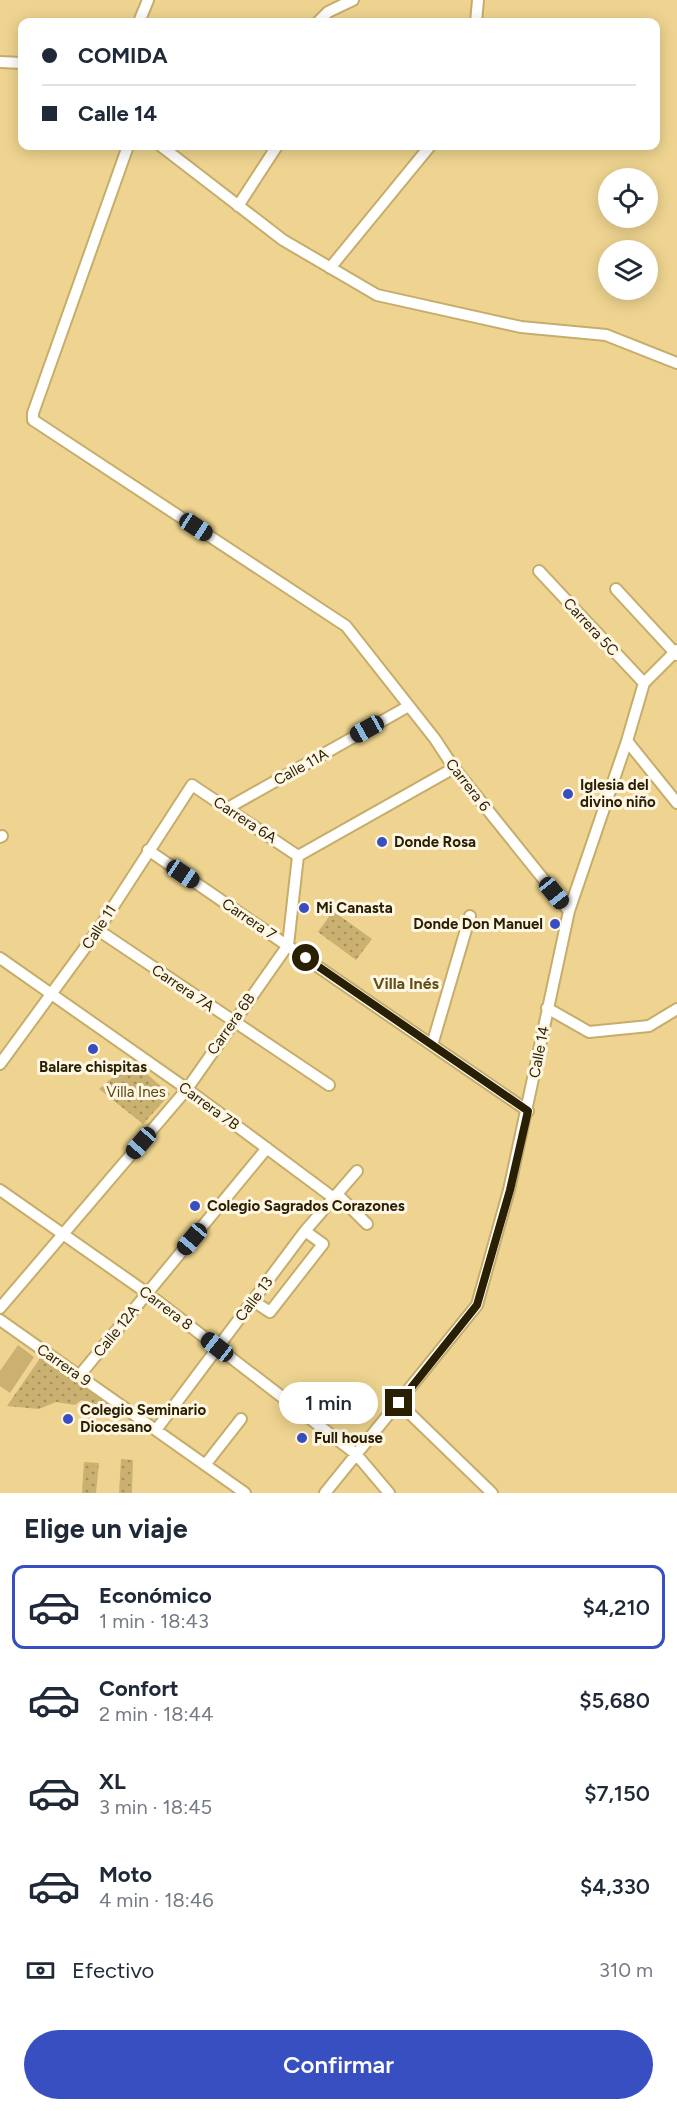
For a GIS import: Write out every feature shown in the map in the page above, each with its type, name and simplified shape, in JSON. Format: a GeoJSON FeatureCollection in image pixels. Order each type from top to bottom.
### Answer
{"type":"FeatureCollection","features":[{"type":"Feature","properties":{"kind":"street"},"geometry":{"type":"LineString","coordinates":[[141,18],[148,0]]}},
{"type":"Feature","properties":{"kind":"street"},"geometry":{"type":"LineString","coordinates":[[322,18],[328,12],[353,0]]}},
{"type":"Feature","properties":{"kind":"street"},"geometry":{"type":"LineString","coordinates":[[476,18],[478,0]]}},
{"type":"Feature","properties":{"kind":"street"},"geometry":{"type":"LineString","coordinates":[[0,62],[18,63]]}},
{"type":"Feature","properties":{"kind":"street","name":"Carrera 6"},"geometry":{"type":"LineString","coordinates":[[127,150],[33,413],[33,420],[316,604],[346,626],[407,707],[435,739],[454,768],[569,911]]}},
{"type":"Feature","properties":{"kind":"street"},"geometry":{"type":"LineString","coordinates":[[166,150],[283,240],[377,295],[521,327],[606,335],[677,363]]}},
{"type":"Feature","properties":{"kind":"street"},"geometry":{"type":"LineString","coordinates":[[238,206],[274,150]]}},
{"type":"Feature","properties":{"kind":"street"},"geometry":{"type":"LineString","coordinates":[[330,268],[427,150]]}},
{"type":"Feature","properties":{"kind":"street","name":"Carrera 5C"},"geometry":{"type":"LineString","coordinates":[[539,571],[644,683]]}},
{"type":"Feature","properties":{"kind":"street"},"geometry":{"type":"LineString","coordinates":[[616,590],[676,652]]}},
{"type":"Feature","properties":{"kind":"street","name":"Calle 14"},"geometry":{"type":"LineString","coordinates":[[325,1493],[477,1305],[510,1190],[569,911],[627,741],[644,683],[676,652]]}},
{"type":"Feature","properties":{"kind":"street","name":"Calle 11A"},"geometry":{"type":"LineString","coordinates":[[226,808],[407,707]]}},
{"type":"Feature","properties":{"kind":"street"},"geometry":{"type":"LineString","coordinates":[[627,741],[677,803]]}},
{"type":"Feature","properties":{"kind":"street"},"geometry":{"type":"LineString","coordinates":[[298,856],[454,768]]}},
{"type":"Feature","properties":{"kind":"street","name":"Carrera 6A"},"geometry":{"type":"LineString","coordinates":[[192,785],[298,856]]}},
{"type":"Feature","properties":{"kind":"street","name":"Calle 11"},"geometry":{"type":"LineString","coordinates":[[0,1064],[52,996],[98,930],[192,785]]}},
{"type":"Feature","properties":{"kind":"street","name":"Carrera 7"},"geometry":{"type":"LineString","coordinates":[[148,850],[528,1111]]}},
{"type":"Feature","properties":{"kind":"street","name":"Carrera 6B"},"geometry":{"type":"LineString","coordinates":[[0,1308],[187,1089],[232,1021],[288,945],[298,856]]}},
{"type":"Feature","properties":{"kind":"street"},"geometry":{"type":"LineString","coordinates":[[432,1045],[470,916]]}},
{"type":"Feature","properties":{"kind":"street","name":"Carrera 7A"},"geometry":{"type":"LineString","coordinates":[[98,930],[329,1085]]}},
{"type":"Feature","properties":{"kind":"street"},"geometry":{"type":"LineString","coordinates":[[0,958],[52,996]]}},
{"type":"Feature","properties":{"kind":"street","name":"Carrera 7B"},"geometry":{"type":"LineString","coordinates":[[52,996],[187,1089],[336,1197],[367,1224]]}},
{"type":"Feature","properties":{"kind":"street"},"geometry":{"type":"LineString","coordinates":[[547,1008],[589,1032],[649,1026],[677,1009]]}},
{"type":"Feature","properties":{"kind":"street","name":"Calle 12A"},"geometry":{"type":"LineString","coordinates":[[79,1376],[267,1148]]}},
{"type":"Feature","properties":{"kind":"street","name":"Calle 13"},"geometry":{"type":"LineString","coordinates":[[156,1430],[305,1231],[357,1171]]}},
{"type":"Feature","properties":{"kind":"street","name":"Carrera 8"},"geometry":{"type":"LineString","coordinates":[[0,1190],[147,1293],[356,1454],[389,1493]]}},
{"type":"Feature","properties":{"kind":"street","name":"Calle 13"},"geometry":{"type":"LineString","coordinates":[[253,1301],[270,1312],[323,1244],[305,1231]]}},
{"type":"Feature","properties":{"kind":"street","name":"Carrera 9"},"geometry":{"type":"LineString","coordinates":[[0,1320],[245,1493]]}},
{"type":"Feature","properties":{"kind":"street"},"geometry":{"type":"LineString","coordinates":[[399,1403],[492,1493]]}},
{"type":"Feature","properties":{"kind":"street"},"geometry":{"type":"LineString","coordinates":[[205,1465],[241,1419]]}},
{"type":"Feature","properties":{"kind":"green space"},"geometry":{"type":"Polygon","coordinates":[[[333,911],[372,939],[356,960],[318,932],[333,911]]]}},
{"type":"Feature","properties":{"kind":"green space","name":"Villa Ines"},"geometry":{"type":"Polygon","coordinates":[[[132,1061],[170,1094],[143,1124],[99,1089],[132,1061]]]}},
{"type":"Feature","properties":{"kind":"green space"},"geometry":{"type":"Polygon","coordinates":[[[18,1345],[34,1357],[10,1393],[0,1386],[0,1371],[18,1345]]]}},
{"type":"Feature","properties":{"kind":"green space"},"geometry":{"type":"Polygon","coordinates":[[[41,1357],[122,1412],[81,1400],[75,1405],[56,1402],[39,1409],[7,1406],[41,1357]]]}},
{"type":"Feature","properties":{"kind":"green space"},"geometry":{"type":"Polygon","coordinates":[[[121,1459],[133,1460],[132,1493],[119,1493],[121,1459]]]}},
{"type":"Feature","properties":{"kind":"green space"},"geometry":{"type":"Polygon","coordinates":[[[84,1462],[99,1463],[96,1493],[82,1493],[84,1462]]]}},
{"type":"Feature","properties":{"kind":"place","name":"Iglesia del divino niño"},"geometry":{"type":"Point","coordinates":[568,794]}},
{"type":"Feature","properties":{"kind":"place","name":"Donde Rosa"},"geometry":{"type":"Point","coordinates":[382,842]}},
{"type":"Feature","properties":{"kind":"place","name":"Mi Canasta"},"geometry":{"type":"Point","coordinates":[304,908]}},
{"type":"Feature","properties":{"kind":"place","name":"Donde Don Manuel"},"geometry":{"type":"Point","coordinates":[555,924]}},
{"type":"Feature","properties":{"kind":"place","name":"Balare chispitas"},"geometry":{"type":"Point","coordinates":[93,1049]}},
{"type":"Feature","properties":{"kind":"place","name":"Colegio Sagrados Corazones"},"geometry":{"type":"Point","coordinates":[195,1206]}},
{"type":"Feature","properties":{"kind":"place","name":"Colegio Seminario Diocesano"},"geometry":{"type":"Point","coordinates":[68,1419]}},
{"type":"Feature","properties":{"kind":"place","name":"Full house"},"geometry":{"type":"Point","coordinates":[302,1438]}},
{"type":"Feature","properties":{"kind":"district","name":"Villa Inés"},"geometry":{"type":"Point","coordinates":[406,983]}},
{"type":"Feature","properties":{"kind":"route"},"geometry":{"type":"LineString","coordinates":[[306,958],[528,1111],[510,1190],[477,1305],[399,1403]]}}]}
